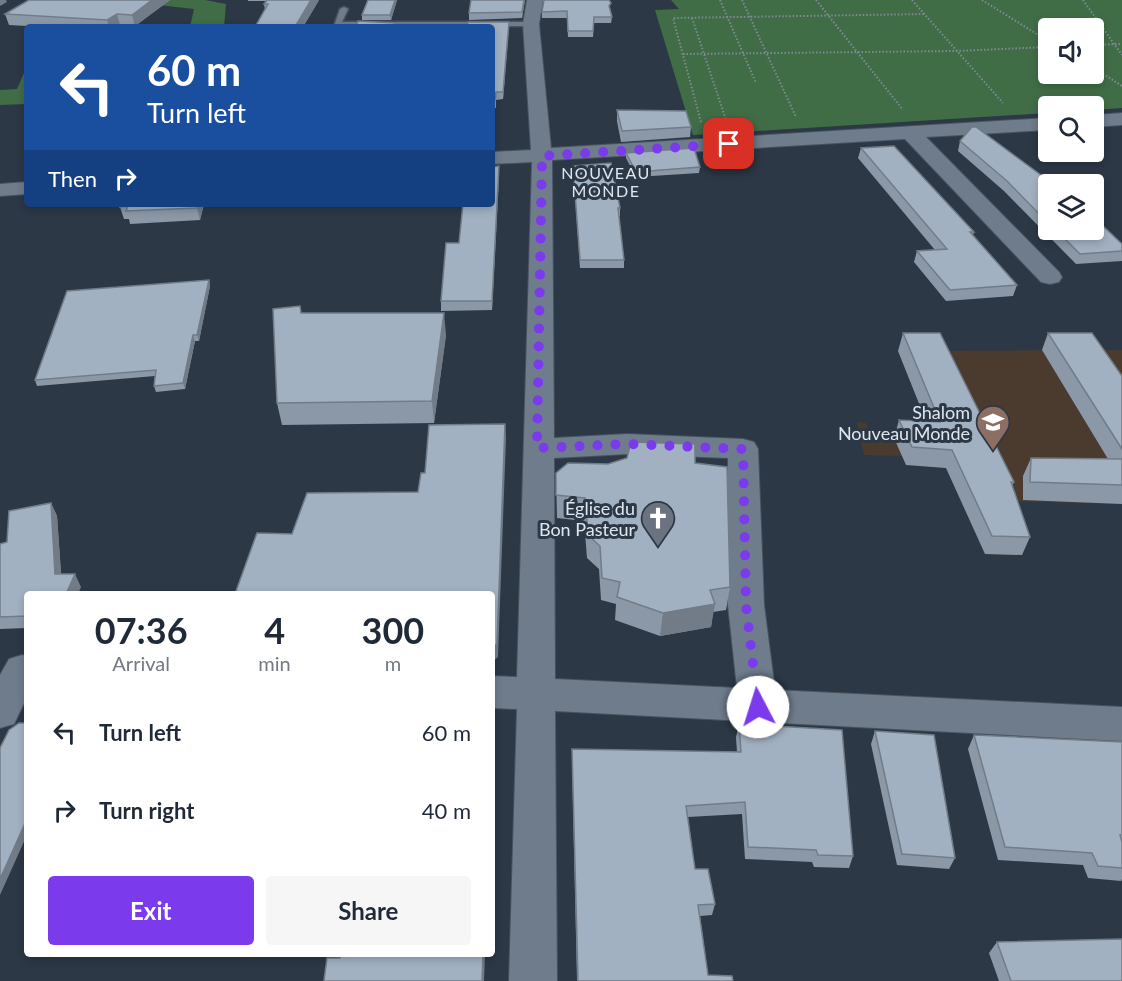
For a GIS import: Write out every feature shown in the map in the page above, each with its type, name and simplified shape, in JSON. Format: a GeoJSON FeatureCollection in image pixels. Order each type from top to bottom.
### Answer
{"type":"FeatureCollection","features":[{"type":"Feature","properties":{"kind":"street"},"geometry":{"type":"LineString","coordinates":[[533,981],[537,694],[537,448],[542,156],[531,24],[535,0]]}},
{"type":"Feature","properties":{"kind":"street"},"geometry":{"type":"LineString","coordinates":[[1104,120],[1122,119]]}},
{"type":"Feature","properties":{"kind":"street"},"geometry":{"type":"LineString","coordinates":[[908,123],[1050,277]]}},
{"type":"Feature","properties":{"kind":"street"},"geometry":{"type":"LineString","coordinates":[[495,158],[542,156],[908,123],[1038,124]]}},
{"type":"Feature","properties":{"kind":"street"},"geometry":{"type":"LineString","coordinates":[[0,190],[24,188]]}},
{"type":"Feature","properties":{"kind":"street"},"geometry":{"type":"LineString","coordinates":[[537,448],[627,444],[743,449],[746,605],[758,707]]}},
{"type":"Feature","properties":{"kind":"street"},"geometry":{"type":"LineString","coordinates":[[0,712],[16,670]]}},
{"type":"Feature","properties":{"kind":"street"},"geometry":{"type":"LineString","coordinates":[[495,692],[1122,724]]}},
{"type":"Feature","properties":{"kind":"lane"},"geometry":{"type":"LineString","coordinates":[[337,24],[344,9]]}},
{"type":"Feature","properties":{"kind":"lane"},"geometry":{"type":"LineString","coordinates":[[495,24],[531,24]]}},
{"type":"Feature","properties":{"kind":"path"},"geometry":{"type":"LineString","coordinates":[[720,0],[756,83]]}},
{"type":"Feature","properties":{"kind":"path"},"geometry":{"type":"LineString","coordinates":[[742,0],[797,119]]}},
{"type":"Feature","properties":{"kind":"path"},"geometry":{"type":"LineString","coordinates":[[816,0],[908,123]]}},
{"type":"Feature","properties":{"kind":"path"},"geometry":{"type":"LineString","coordinates":[[912,0],[1006,106]]}},
{"type":"Feature","properties":{"kind":"path"},"geometry":{"type":"LineString","coordinates":[[982,0],[1038,35]]}},
{"type":"Feature","properties":{"kind":"path"},"geometry":{"type":"LineString","coordinates":[[1083,0],[1122,55]]}},
{"type":"Feature","properties":{"kind":"path"},"geometry":{"type":"LineString","coordinates":[[702,126],[674,18],[925,14]]}},
{"type":"Feature","properties":{"kind":"path"},"geometry":{"type":"LineString","coordinates":[[692,18],[728,124]]}},
{"type":"Feature","properties":{"kind":"path"},"geometry":{"type":"LineString","coordinates":[[1104,45],[1122,44]]}},
{"type":"Feature","properties":{"kind":"path"},"geometry":{"type":"LineString","coordinates":[[683,54],[956,51],[1038,47]]}},
{"type":"Feature","properties":{"kind":"path"},"geometry":{"type":"LineString","coordinates":[[1104,74],[1122,86]]}},
{"type":"Feature","properties":{"kind":"shaded area","name":"Shalom Nouveau Monde"},"geometry":{"type":"Polygon","coordinates":[[[1122,350],[1122,504],[1004,501],[1022,555],[985,554],[946,468],[906,465],[902,456],[864,455],[857,422],[866,423],[871,436],[900,438],[937,448],[898,351],[1122,350]]]}},
{"type":"Feature","properties":{"kind":"green space"},"geometry":{"type":"Polygon","coordinates":[[[85,0],[205,0],[226,4],[224,24],[191,24],[194,9],[123,1],[96,24],[48,24],[85,0]]]}},
{"type":"Feature","properties":{"kind":"green space"},"geometry":{"type":"Polygon","coordinates":[[[671,0],[1122,0],[1122,108],[1104,109],[1104,96],[1038,96],[1038,114],[693,135],[655,10],[679,9],[671,0]]]}},
{"type":"Feature","properties":{"kind":"green space"},"geometry":{"type":"Polygon","coordinates":[[[24,73],[24,104],[0,105],[0,90],[17,89],[24,73]]]}},
{"type":"Feature","properties":{"kind":"building"},"geometry":{"type":"Polygon","coordinates":[[[29,0],[152,0],[132,15],[117,14],[107,20],[5,14],[29,0]]]}},
{"type":"Feature","properties":{"kind":"building"},"geometry":{"type":"Polygon","coordinates":[[[267,0],[311,0],[297,24],[257,24],[268,4],[264,4],[267,0]]]}},
{"type":"Feature","properties":{"kind":"building"},"geometry":{"type":"Polygon","coordinates":[[[368,0],[395,0],[390,15],[362,15],[368,0]]]}},
{"type":"Feature","properties":{"kind":"building"},"geometry":{"type":"Polygon","coordinates":[[[471,0],[524,0],[522,12],[469,13],[471,0]]]}},
{"type":"Feature","properties":{"kind":"building"},"geometry":{"type":"Polygon","coordinates":[[[544,0],[609,0],[612,17],[594,17],[593,31],[568,31],[567,11],[542,12],[544,0]]]}},
{"type":"Feature","properties":{"kind":"building"},"geometry":{"type":"Polygon","coordinates":[[[358,21],[395,23],[395,24],[357,24],[358,21]]]}},
{"type":"Feature","properties":{"kind":"building"},"geometry":{"type":"Polygon","coordinates":[[[468,22],[509,22],[503,92],[496,92],[495,100],[495,24],[468,24],[468,22]]]}},
{"type":"Feature","properties":{"kind":"building"},"geometry":{"type":"Polygon","coordinates":[[[617,110],[686,111],[691,127],[622,131],[617,110]]]}},
{"type":"Feature","properties":{"kind":"building"},"geometry":{"type":"Polygon","coordinates":[[[972,127],[976,127],[1039,174],[1038,213],[1007,181],[960,141],[972,127]]]}},
{"type":"Feature","properties":{"kind":"building"},"geometry":{"type":"Polygon","coordinates":[[[894,146],[974,232],[970,232],[1017,285],[950,290],[917,251],[947,249],[861,148],[894,146]]]}},
{"type":"Feature","properties":{"kind":"building"},"geometry":{"type":"Polygon","coordinates":[[[694,148],[700,167],[636,172],[626,153],[694,148]]]}},
{"type":"Feature","properties":{"kind":"building"},"geometry":{"type":"Polygon","coordinates":[[[611,163],[620,208],[618,208],[624,260],[580,260],[573,166],[611,163]]]}},
{"type":"Feature","properties":{"kind":"building"},"geometry":{"type":"Polygon","coordinates":[[[499,166],[492,301],[441,301],[446,243],[459,243],[463,207],[495,207],[495,167],[499,166]]]}},
{"type":"Feature","properties":{"kind":"building"},"geometry":{"type":"Polygon","coordinates":[[[128,207],[197,207],[197,208],[126,211],[128,207]]]}},
{"type":"Feature","properties":{"kind":"building"},"geometry":{"type":"Polygon","coordinates":[[[1104,227],[1122,244],[1122,251],[1080,254],[1066,240],[1104,240],[1104,227]]]}},
{"type":"Feature","properties":{"kind":"building"},"geometry":{"type":"Polygon","coordinates":[[[209,280],[197,335],[193,335],[183,383],[154,386],[156,370],[35,380],[67,291],[209,280]]]}},
{"type":"Feature","properties":{"kind":"building"},"geometry":{"type":"Polygon","coordinates":[[[300,306],[301,313],[444,313],[432,401],[277,403],[273,309],[300,306]]]}},
{"type":"Feature","properties":{"kind":"building"},"geometry":{"type":"Polygon","coordinates":[[[903,333],[940,333],[1014,482],[1011,482],[1030,537],[992,536],[952,450],[912,447],[899,420],[940,422],[903,333]]]}},
{"type":"Feature","properties":{"kind":"building"},"geometry":{"type":"Polygon","coordinates":[[[1048,333],[1092,333],[1122,376],[1122,449],[1048,333]]]}},
{"type":"Feature","properties":{"kind":"building"},"geometry":{"type":"Polygon","coordinates":[[[505,424],[497,644],[495,646],[495,591],[236,591],[257,533],[292,534],[307,493],[418,492],[421,473],[425,473],[429,425],[505,424]]]}},
{"type":"Feature","properties":{"kind":"building","name":"Église du Bon Pasteur"},"geometry":{"type":"Polygon","coordinates":[[[631,442],[695,444],[695,463],[727,467],[730,587],[710,590],[715,604],[663,613],[617,597],[620,582],[602,578],[600,546],[588,535],[585,498],[556,495],[556,473],[568,463],[608,464],[627,458],[631,442]]]}},
{"type":"Feature","properties":{"kind":"building"},"geometry":{"type":"Polygon","coordinates":[[[1031,458],[1122,459],[1122,485],[1030,482],[1031,458]]]}},
{"type":"Feature","properties":{"kind":"building"},"geometry":{"type":"Polygon","coordinates":[[[51,503],[55,574],[75,574],[67,591],[24,591],[24,616],[0,617],[0,544],[7,542],[9,511],[51,503]]]}},
{"type":"Feature","properties":{"kind":"building"},"geometry":{"type":"Polygon","coordinates":[[[19,723],[24,723],[24,826],[0,879],[0,748],[9,730],[19,723]]]}},
{"type":"Feature","properties":{"kind":"building"},"geometry":{"type":"Polygon","coordinates":[[[739,724],[842,730],[853,856],[818,855],[816,850],[748,847],[745,802],[686,806],[695,869],[708,869],[715,904],[698,905],[708,975],[732,976],[733,981],[578,981],[572,749],[741,752],[739,724]]]}},
{"type":"Feature","properties":{"kind":"building"},"geometry":{"type":"Polygon","coordinates":[[[875,731],[934,735],[955,858],[902,854],[875,731]]]}},
{"type":"Feature","properties":{"kind":"building"},"geometry":{"type":"Polygon","coordinates":[[[974,735],[1122,742],[1122,835],[1120,835],[1122,868],[1098,866],[1092,853],[1005,847],[974,735]]]}},
{"type":"Feature","properties":{"kind":"building"},"geometry":{"type":"Polygon","coordinates":[[[1122,939],[1122,981],[1011,981],[997,942],[1122,939]]]}},
{"type":"Feature","properties":{"kind":"building"},"geometry":{"type":"Polygon","coordinates":[[[483,957],[482,981],[324,981],[327,958],[483,957]]]}},
{"type":"Feature","properties":{"kind":"place","name":"Shalom Nouveau Monde"},"geometry":{"type":"Point","coordinates":[993,451]}},
{"type":"Feature","properties":{"kind":"place","name":"Église du Bon Pasteur"},"geometry":{"type":"Point","coordinates":[658,547]}},
{"type":"Feature","properties":{"kind":"district","name":"NOUVEAU MONDE"},"geometry":{"type":"Point","coordinates":[606,181]}},
{"type":"Feature","properties":{"kind":"route"},"geometry":{"type":"LineString","coordinates":[[729,144],[542,156],[537,448],[627,444],[743,449],[746,605],[758,707]]}}]}
